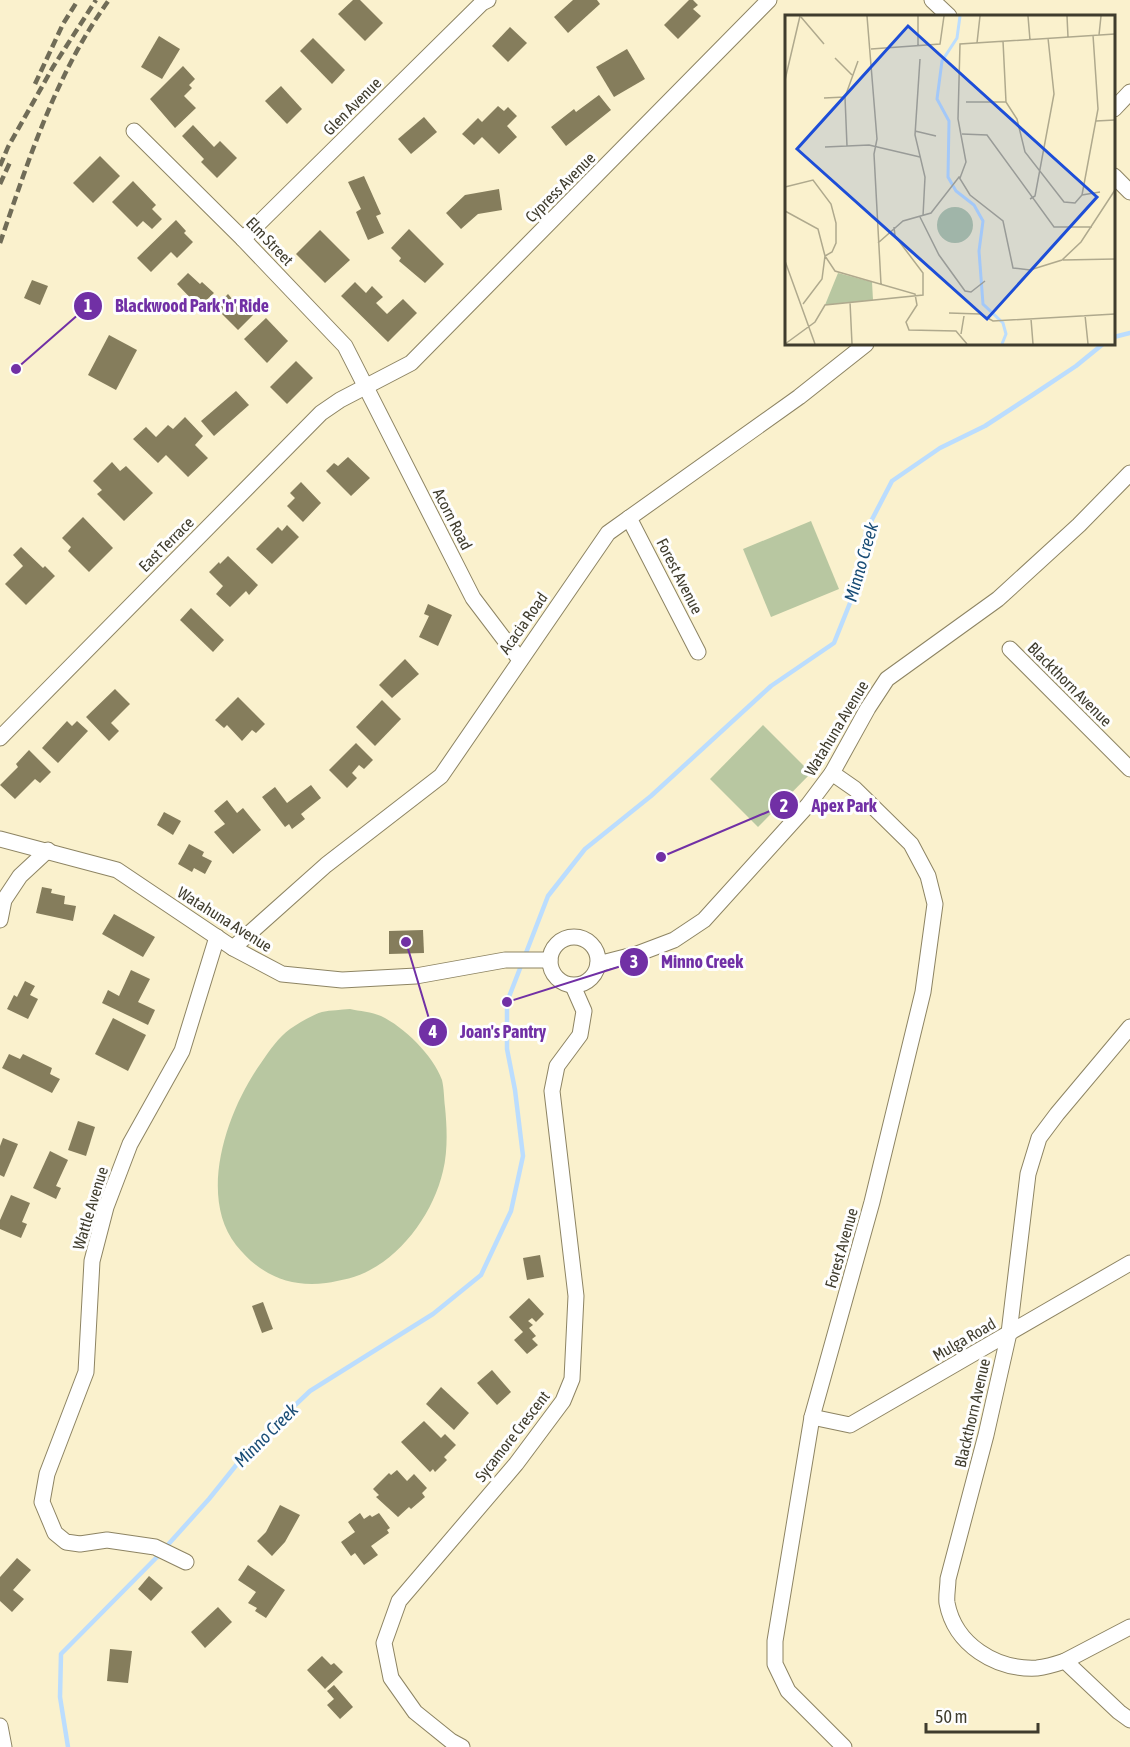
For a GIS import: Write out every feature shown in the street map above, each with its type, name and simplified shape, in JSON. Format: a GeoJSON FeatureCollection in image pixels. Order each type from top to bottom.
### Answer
{"type":"FeatureCollection","features":[{"type":"Feature","properties":{"kind":"street","name":"Cypress Avenue"},"geometry":{"type":"LineString","coordinates":[[367,386],[411,363],[769,0]]}},
{"type":"Feature","properties":{"kind":"street"},"geometry":{"type":"LineString","coordinates":[[932,0],[948,15]]}},
{"type":"Feature","properties":{"kind":"street","name":"Glen Avenue"},"geometry":{"type":"LineString","coordinates":[[243,239],[483,1]]}},
{"type":"Feature","properties":{"kind":"street"},"geometry":{"type":"LineString","coordinates":[[1115,107],[1130,92]]}},
{"type":"Feature","properties":{"kind":"street","name":"Elm Street"},"geometry":{"type":"LineString","coordinates":[[134,130],[243,239],[345,346],[367,386]]}},
{"type":"Feature","properties":{"kind":"street"},"geometry":{"type":"LineString","coordinates":[[1115,178],[1130,192]]}},
{"type":"Feature","properties":{"kind":"street","name":"Acacia Road"},"geometry":{"type":"LineString","coordinates":[[233,948],[326,865],[441,776],[608,533],[799,397],[865,345]]}},
{"type":"Feature","properties":{"kind":"street","name":"Acorn Road"},"geometry":{"type":"LineString","coordinates":[[367,386],[473,598],[520,660]]}},
{"type":"Feature","properties":{"kind":"street","name":"East Terrace"},"geometry":{"type":"LineString","coordinates":[[0,738],[321,413],[367,386]]}},
{"type":"Feature","properties":{"kind":"street","name":"Watahuna Avenue"},"geometry":{"type":"LineString","coordinates":[[598,964],[637,954],[674,940],[704,920],[808,805],[832,773],[868,708],[887,680],[998,599],[1079,525],[1130,473]]}},
{"type":"Feature","properties":{"kind":"street","name":"Forest Avenue"},"geometry":{"type":"LineString","coordinates":[[629,518],[698,652]]}},
{"type":"Feature","properties":{"kind":"street","name":"Blackthorn Avenue"},"geometry":{"type":"LineString","coordinates":[[1010,649],[1130,770]]}},
{"type":"Feature","properties":{"kind":"street","name":"Forest Avenue"},"geometry":{"type":"LineString","coordinates":[[832,773],[855,789],[911,844],[928,876],[935,904],[918,1015],[872,1202],[812,1417],[775,1641],[775,1664],[788,1691],[844,1747]]}},
{"type":"Feature","properties":{"kind":"street","name":"Watahuna Avenue"},"geometry":{"type":"LineString","coordinates":[[0,839],[117,870],[233,948],[282,974],[342,980],[416,976],[513,960],[542,960]]}},
{"type":"Feature","properties":{"kind":"street"},"geometry":{"type":"LineString","coordinates":[[0,920],[4,900],[20,876],[48,850]]}},
{"type":"Feature","properties":{"kind":"street","name":"Wattle Avenue"},"geometry":{"type":"LineString","coordinates":[[186,1562],[155,1548],[106,1540],[80,1544],[66,1542],[55,1533],[42,1502],[47,1474],[86,1372],[92,1261],[106,1207],[130,1144],[182,1051],[217,937]]}},
{"type":"Feature","properties":{"kind":"street"},"geometry":{"type":"LineString","coordinates":[[574,937],[590,943],[595,950],[598,964],[591,979],[584,984],[573,986],[558,980],[542,960],[556,945],[574,937]]}},
{"type":"Feature","properties":{"kind":"street","name":"Sycamore Crescent"},"geometry":{"type":"LineString","coordinates":[[462,1747],[415,1712],[392,1678],[384,1643],[399,1600],[516,1464],[563,1401],[572,1379],[576,1296],[552,1091],[557,1066],[580,1035],[584,1011],[573,986]]}},
{"type":"Feature","properties":{"kind":"street","name":"Blackthorn Avenue"},"geometry":{"type":"LineString","coordinates":[[1130,1027],[1056,1114],[1039,1138],[1028,1174],[1009,1333],[983,1447],[948,1580],[947,1602],[955,1627],[973,1648],[995,1662],[1020,1668],[1040,1668],[1065,1661],[1130,1627]]}},
{"type":"Feature","properties":{"kind":"street","name":"Mulga Road"},"geometry":{"type":"LineString","coordinates":[[812,1417],[850,1425],[1130,1263]]}},
{"type":"Feature","properties":{"kind":"street"},"geometry":{"type":"LineString","coordinates":[[1065,1661],[1130,1720]]}},
{"type":"Feature","properties":{"kind":"street"},"geometry":{"type":"LineString","coordinates":[[0,1726],[4,1747]]}},
{"type":"Feature","properties":{"kind":"green space"},"geometry":{"type":"Polygon","coordinates":[[[811,521],[839,589],[771,617],[743,549],[811,521]]]}},
{"type":"Feature","properties":{"kind":"green space"},"geometry":{"type":"Polygon","coordinates":[[[763,725],[811,773],[758,827],[710,779],[763,725]]]}},
{"type":"Feature","properties":{"kind":"green space"},"geometry":{"type":"Polygon","coordinates":[[[350,1009],[377,1015],[390,1021],[408,1034],[432,1061],[443,1083],[446,1123],[445,1163],[433,1200],[417,1228],[407,1241],[383,1262],[360,1275],[337,1281],[312,1284],[287,1281],[265,1271],[245,1255],[236,1245],[225,1225],[219,1202],[218,1178],[222,1152],[228,1128],[249,1082],[278,1040],[290,1029],[314,1015],[325,1011],[350,1009]]]}},
{"type":"Feature","properties":{"kind":"building"},"geometry":{"type":"Polygon","coordinates":[[[353,0],[360,0],[383,23],[365,41],[338,14],[353,0]]]}},
{"type":"Feature","properties":{"kind":"building"},"geometry":{"type":"Polygon","coordinates":[[[573,0],[597,0],[600,4],[568,33],[554,17],[573,0]]]}},
{"type":"Feature","properties":{"kind":"building"},"geometry":{"type":"Polygon","coordinates":[[[689,0],[693,0],[698,5],[693,9],[701,16],[678,39],[664,25],[689,0]]]}},
{"type":"Feature","properties":{"kind":"building"},"geometry":{"type":"Polygon","coordinates":[[[510,27],[527,43],[508,62],[492,46],[510,27]]]}},
{"type":"Feature","properties":{"kind":"building"},"geometry":{"type":"Polygon","coordinates":[[[159,36],[180,49],[162,79],[141,67],[159,36]]]}},
{"type":"Feature","properties":{"kind":"building"},"geometry":{"type":"Polygon","coordinates":[[[313,38],[345,70],[332,84],[300,51],[313,38]]]}},
{"type":"Feature","properties":{"kind":"building"},"geometry":{"type":"Polygon","coordinates":[[[627,49],[645,79],[614,97],[596,67],[627,49]]]}},
{"type":"Feature","properties":{"kind":"building"},"geometry":{"type":"Polygon","coordinates":[[[183,66],[195,79],[189,85],[192,88],[184,96],[196,108],[175,128],[150,99],[183,66]]]}},
{"type":"Feature","properties":{"kind":"building"},"geometry":{"type":"Polygon","coordinates":[[[281,86],[302,109],[287,124],[265,101],[281,86]]]}},
{"type":"Feature","properties":{"kind":"building"},"geometry":{"type":"Polygon","coordinates":[[[599,95],[611,110],[566,146],[551,127],[574,109],[576,112],[599,95]]]}},
{"type":"Feature","properties":{"kind":"building"},"geometry":{"type":"Polygon","coordinates":[[[498,106],[504,111],[508,107],[517,116],[507,126],[517,137],[499,154],[482,137],[474,145],[462,134],[478,118],[482,122],[498,106]]]}},
{"type":"Feature","properties":{"kind":"building"},"geometry":{"type":"Polygon","coordinates":[[[424,117],[437,132],[411,154],[398,139],[424,117]]]}},
{"type":"Feature","properties":{"kind":"building"},"geometry":{"type":"Polygon","coordinates":[[[193,125],[214,147],[220,141],[237,158],[217,178],[201,162],[204,159],[182,136],[193,125]]]}},
{"type":"Feature","properties":{"kind":"building"},"geometry":{"type":"Polygon","coordinates":[[[100,156],[120,176],[93,203],[73,183],[100,156]]]}},
{"type":"Feature","properties":{"kind":"building"},"geometry":{"type":"Polygon","coordinates":[[[364,176],[381,214],[376,216],[384,233],[368,240],[356,212],[361,209],[348,182],[364,176]]]}},
{"type":"Feature","properties":{"kind":"building"},"geometry":{"type":"Polygon","coordinates":[[[133,181],[156,205],[152,209],[162,219],[152,229],[143,221],[137,227],[112,202],[133,181]]]}},
{"type":"Feature","properties":{"kind":"building"},"geometry":{"type":"Polygon","coordinates":[[[499,189],[502,210],[478,214],[461,229],[446,213],[465,195],[499,189]]]}},
{"type":"Feature","properties":{"kind":"building"},"geometry":{"type":"Polygon","coordinates":[[[176,220],[193,242],[177,258],[171,252],[151,272],[137,258],[176,220]]]}},
{"type":"Feature","properties":{"kind":"building"},"geometry":{"type":"Polygon","coordinates":[[[409,229],[444,264],[425,283],[399,261],[401,258],[391,248],[409,229]]]}},
{"type":"Feature","properties":{"kind":"building"},"geometry":{"type":"Polygon","coordinates":[[[320,230],[350,260],[325,283],[296,254],[320,230]]]}},
{"type":"Feature","properties":{"kind":"building"},"geometry":{"type":"Polygon","coordinates":[[[188,273],[214,293],[199,307],[177,284],[188,273]]]}},
{"type":"Feature","properties":{"kind":"building"},"geometry":{"type":"Polygon","coordinates":[[[32,280],[48,286],[40,305],[24,298],[32,280]]]}},
{"type":"Feature","properties":{"kind":"building"},"geometry":{"type":"Polygon","coordinates":[[[355,282],[366,293],[372,286],[383,297],[376,303],[387,314],[403,299],[417,313],[388,342],[341,296],[355,282]]]}},
{"type":"Feature","properties":{"kind":"building"},"geometry":{"type":"Polygon","coordinates":[[[228,294],[233,300],[235,297],[253,315],[238,330],[215,307],[228,294]]]}},
{"type":"Feature","properties":{"kind":"building"},"geometry":{"type":"Polygon","coordinates":[[[266,318],[288,341],[267,363],[244,339],[266,318]]]}},
{"type":"Feature","properties":{"kind":"building"},"geometry":{"type":"Polygon","coordinates":[[[109,335],[137,350],[116,390],[88,375],[109,335]]]}},
{"type":"Feature","properties":{"kind":"building"},"geometry":{"type":"Polygon","coordinates":[[[296,361],[313,378],[287,404],[270,387],[296,361]]]}},
{"type":"Feature","properties":{"kind":"building"},"geometry":{"type":"Polygon","coordinates":[[[236,391],[249,405],[214,436],[201,421],[236,391]]]}},
{"type":"Feature","properties":{"kind":"building"},"geometry":{"type":"Polygon","coordinates":[[[185,417],[203,436],[195,445],[208,458],[188,477],[166,455],[158,463],[133,439],[146,427],[156,437],[168,425],[173,429],[185,417]]]}},
{"type":"Feature","properties":{"kind":"building"},"geometry":{"type":"Polygon","coordinates":[[[348,457],[370,478],[351,496],[326,471],[334,463],[338,466],[348,457]]]}},
{"type":"Feature","properties":{"kind":"building"},"geometry":{"type":"Polygon","coordinates":[[[112,462],[120,471],[126,466],[153,493],[124,521],[97,494],[102,490],[93,481],[112,462]]]}},
{"type":"Feature","properties":{"kind":"building"},"geometry":{"type":"Polygon","coordinates":[[[301,482],[321,503],[303,522],[287,506],[295,498],[290,493],[301,482]]]}},
{"type":"Feature","properties":{"kind":"building"},"geometry":{"type":"Polygon","coordinates":[[[83,517],[113,548],[89,572],[68,551],[71,547],[62,538],[83,517]]]}},
{"type":"Feature","properties":{"kind":"building"},"geometry":{"type":"Polygon","coordinates":[[[287,525],[299,537],[272,564],[256,549],[278,527],[282,531],[287,525]]]}},
{"type":"Feature","properties":{"kind":"building"},"geometry":{"type":"Polygon","coordinates":[[[21,547],[55,576],[26,605],[5,584],[23,566],[13,555],[21,547]]]}},
{"type":"Feature","properties":{"kind":"building"},"geometry":{"type":"Polygon","coordinates":[[[228,556],[258,585],[249,595],[246,591],[230,607],[216,594],[223,586],[209,572],[228,556]]]}},
{"type":"Feature","properties":{"kind":"building"},"geometry":{"type":"Polygon","coordinates":[[[428,604],[452,615],[438,646],[419,637],[429,616],[424,614],[428,604]]]}},
{"type":"Feature","properties":{"kind":"building"},"geometry":{"type":"Polygon","coordinates":[[[191,608],[224,640],[213,652],[180,620],[191,608]]]}},
{"type":"Feature","properties":{"kind":"building"},"geometry":{"type":"Polygon","coordinates":[[[405,659],[419,674],[392,698],[379,685],[405,659]]]}},
{"type":"Feature","properties":{"kind":"building"},"geometry":{"type":"Polygon","coordinates":[[[115,689],[130,704],[111,723],[119,731],[109,741],[86,717],[115,689]]]}},
{"type":"Feature","properties":{"kind":"building"},"geometry":{"type":"Polygon","coordinates":[[[238,697],[265,724],[256,733],[252,730],[242,741],[227,725],[224,728],[215,720],[238,697]]]}},
{"type":"Feature","properties":{"kind":"building"},"geometry":{"type":"Polygon","coordinates":[[[382,700],[401,719],[375,746],[356,727],[382,700]]]}},
{"type":"Feature","properties":{"kind":"building"},"geometry":{"type":"Polygon","coordinates":[[[67,721],[72,726],[77,721],[88,731],[58,763],[42,748],[67,721]]]}},
{"type":"Feature","properties":{"kind":"building"},"geometry":{"type":"Polygon","coordinates":[[[356,743],[373,760],[364,769],[359,765],[352,773],[357,778],[347,788],[329,770],[356,743]]]}},
{"type":"Feature","properties":{"kind":"building"},"geometry":{"type":"Polygon","coordinates":[[[29,750],[51,772],[40,783],[35,779],[15,799],[0,785],[18,767],[16,764],[29,750]]]}},
{"type":"Feature","properties":{"kind":"building"},"geometry":{"type":"Polygon","coordinates":[[[311,785],[321,798],[301,814],[305,819],[292,829],[289,824],[285,827],[262,797],[275,787],[287,803],[311,785]]]}},
{"type":"Feature","properties":{"kind":"building"},"geometry":{"type":"Polygon","coordinates":[[[227,800],[237,813],[243,808],[261,830],[233,854],[214,832],[225,824],[214,811],[227,800]]]}},
{"type":"Feature","properties":{"kind":"building"},"geometry":{"type":"Polygon","coordinates":[[[164,812],[181,821],[173,835],[157,825],[164,812]]]}},
{"type":"Feature","properties":{"kind":"building"},"geometry":{"type":"Polygon","coordinates":[[[189,844],[204,852],[202,856],[212,861],[205,874],[194,868],[192,872],[178,864],[189,844]]]}},
{"type":"Feature","properties":{"kind":"building"},"geometry":{"type":"Polygon","coordinates":[[[42,887],[52,889],[51,893],[65,896],[64,904],[76,906],[73,921],[36,913],[42,887]]]}},
{"type":"Feature","properties":{"kind":"building"},"geometry":{"type":"Polygon","coordinates":[[[114,914],[155,937],[143,957],[102,934],[114,914]]]}},
{"type":"Feature","properties":{"kind":"building"},"geometry":{"type":"Polygon","coordinates":[[[423,930],[424,953],[389,954],[389,931],[423,930]]]}},
{"type":"Feature","properties":{"kind":"building"},"geometry":{"type":"Polygon","coordinates":[[[131,970],[150,979],[138,1002],[155,1010],[148,1025],[102,1003],[108,990],[119,996],[131,970]]]}},
{"type":"Feature","properties":{"kind":"building"},"geometry":{"type":"Polygon","coordinates":[[[25,981],[35,986],[30,995],[38,999],[28,1019],[7,1009],[14,995],[17,997],[25,981]]]}},
{"type":"Feature","properties":{"kind":"building"},"geometry":{"type":"Polygon","coordinates":[[[113,1018],[146,1035],[128,1071],[95,1054],[113,1018]]]}},
{"type":"Feature","properties":{"kind":"building"},"geometry":{"type":"Polygon","coordinates":[[[9,1054],[20,1059],[23,1054],[52,1068],[50,1074],[60,1079],[52,1093],[2,1068],[9,1054]]]}},
{"type":"Feature","properties":{"kind":"building"},"geometry":{"type":"Polygon","coordinates":[[[78,1121],[95,1127],[86,1156],[68,1150],[78,1121]]]}},
{"type":"Feature","properties":{"kind":"building"},"geometry":{"type":"Polygon","coordinates":[[[3,1138],[18,1144],[4,1177],[0,1175],[0,1146],[3,1138]]]}},
{"type":"Feature","properties":{"kind":"building"},"geometry":{"type":"Polygon","coordinates":[[[50,1151],[68,1160],[56,1186],[61,1188],[56,1199],[33,1188],[50,1151]]]}},
{"type":"Feature","properties":{"kind":"building"},"geometry":{"type":"Polygon","coordinates":[[[11,1195],[30,1203],[22,1222],[27,1224],[21,1238],[0,1229],[0,1220],[11,1195]]]}},
{"type":"Feature","properties":{"kind":"building"},"geometry":{"type":"Polygon","coordinates":[[[540,1255],[544,1277],[527,1280],[523,1258],[540,1255]]]}},
{"type":"Feature","properties":{"kind":"building"},"geometry":{"type":"Polygon","coordinates":[[[529,1298],[544,1314],[536,1322],[532,1318],[528,1321],[533,1325],[529,1328],[536,1336],[532,1339],[538,1345],[527,1354],[514,1340],[523,1332],[509,1317],[529,1298]]]}},
{"type":"Feature","properties":{"kind":"building"},"geometry":{"type":"Polygon","coordinates":[[[263,1302],[273,1329],[262,1333],[252,1306],[263,1302]]]}},
{"type":"Feature","properties":{"kind":"building"},"geometry":{"type":"Polygon","coordinates":[[[492,1370],[511,1392],[497,1405],[477,1383],[492,1370]]]}},
{"type":"Feature","properties":{"kind":"building"},"geometry":{"type":"Polygon","coordinates":[[[441,1387],[469,1413],[454,1430],[426,1404],[441,1387]]]}},
{"type":"Feature","properties":{"kind":"building"},"geometry":{"type":"Polygon","coordinates":[[[424,1421],[441,1438],[445,1434],[456,1445],[444,1457],[447,1460],[435,1472],[433,1469],[430,1472],[401,1442],[424,1421]]]}},
{"type":"Feature","properties":{"kind":"building"},"geometry":{"type":"Polygon","coordinates":[[[397,1470],[407,1481],[414,1474],[427,1488],[422,1493],[425,1497],[398,1517],[376,1497],[379,1495],[373,1489],[389,1473],[391,1475],[397,1470]]]}},
{"type":"Feature","properties":{"kind":"building"},"geometry":{"type":"Polygon","coordinates":[[[280,1505],[300,1515],[285,1542],[272,1556],[257,1541],[266,1532],[280,1505]]]}},
{"type":"Feature","properties":{"kind":"building"},"geometry":{"type":"Polygon","coordinates":[[[360,1513],[364,1519],[379,1513],[390,1528],[387,1530],[389,1533],[371,1546],[378,1555],[364,1565],[355,1553],[351,1556],[341,1542],[355,1532],[348,1522],[360,1513]]]}},
{"type":"Feature","properties":{"kind":"building"},"geometry":{"type":"Polygon","coordinates":[[[17,1558],[31,1570],[13,1590],[24,1599],[12,1612],[0,1601],[0,1577],[17,1558]]]}},
{"type":"Feature","properties":{"kind":"building"},"geometry":{"type":"Polygon","coordinates":[[[248,1565],[285,1590],[266,1618],[255,1611],[257,1608],[248,1603],[256,1592],[238,1580],[248,1565]]]}},
{"type":"Feature","properties":{"kind":"building"},"geometry":{"type":"Polygon","coordinates":[[[149,1576],[163,1588],[151,1601],[138,1589],[149,1576]]]}},
{"type":"Feature","properties":{"kind":"building"},"geometry":{"type":"Polygon","coordinates":[[[218,1607],[232,1622],[205,1648],[191,1632],[218,1607]]]}},
{"type":"Feature","properties":{"kind":"building"},"geometry":{"type":"Polygon","coordinates":[[[110,1649],[132,1651],[128,1683],[107,1681],[110,1649]]]}},
{"type":"Feature","properties":{"kind":"building"},"geometry":{"type":"Polygon","coordinates":[[[322,1656],[343,1672],[325,1689],[307,1670],[322,1656]]]}},
{"type":"Feature","properties":{"kind":"building"},"geometry":{"type":"Polygon","coordinates":[[[334,1685],[353,1707],[340,1719],[327,1705],[334,1699],[327,1691],[334,1685]]]}},
{"type":"Feature","properties":{"kind":"waterway","name":"Minno Creek"},"geometry":{"type":"LineString","coordinates":[[1115,337],[1130,333]]}},
{"type":"Feature","properties":{"kind":"waterway","name":"Minno Creek"},"geometry":{"type":"LineString","coordinates":[[165,1548],[250,1448],[310,1391],[433,1314],[481,1275],[511,1211],[523,1156],[515,1090],[507,1049],[507,1002],[548,896],[585,849],[651,796],[771,686],[834,643],[858,583],[866,531],[892,481],[940,448],[985,426],[1076,366],[1102,345]]}},
{"type":"Feature","properties":{"kind":"waterway","name":"Minno Creek"},"geometry":{"type":"LineString","coordinates":[[68,1747],[60,1697],[61,1654],[160,1554]]}},
{"type":"Feature","properties":{"kind":"railway"},"geometry":{"type":"LineString","coordinates":[[35,84],[63,24],[78,0]]}},
{"type":"Feature","properties":{"kind":"railway"},"geometry":{"type":"LineString","coordinates":[[0,166],[8,147],[53,67],[96,0]]}},
{"type":"Feature","properties":{"kind":"railway"},"geometry":{"type":"LineString","coordinates":[[0,243],[33,148],[59,87],[90,28],[109,0]]}},
{"type":"Feature","properties":{"kind":"railway"},"geometry":{"type":"LineString","coordinates":[[0,184],[11,160]]}},
{"type":"Feature","properties":{"kind":"place","name":"Blackwood Park 'n' Ride"},"geometry":{"type":"Point","coordinates":[16,369]}},
{"type":"Feature","properties":{"kind":"place","name":"Apex Park"},"geometry":{"type":"Point","coordinates":[661,857]}},
{"type":"Feature","properties":{"kind":"place","name":"Joan's Pantry"},"geometry":{"type":"Point","coordinates":[406,942]}},
{"type":"Feature","properties":{"kind":"place","name":"Minno Creek"},"geometry":{"type":"Point","coordinates":[507,1002]}}]}
